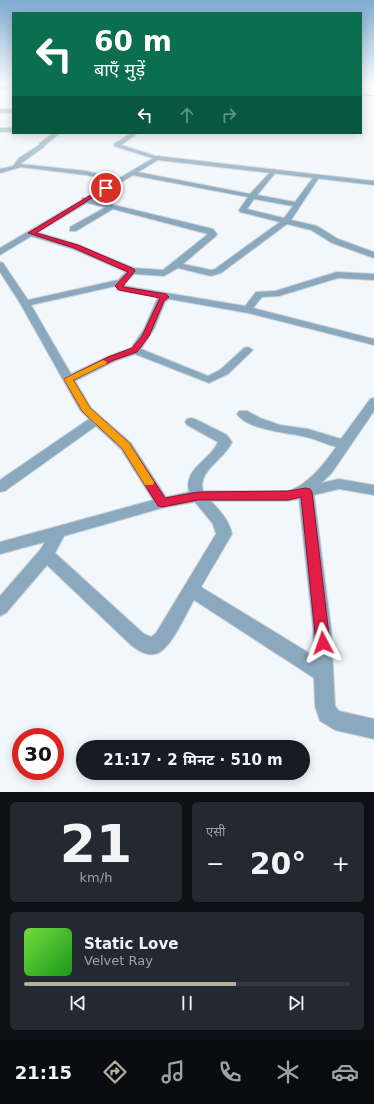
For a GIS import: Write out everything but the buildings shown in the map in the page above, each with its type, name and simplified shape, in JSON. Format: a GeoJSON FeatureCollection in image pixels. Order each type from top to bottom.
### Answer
{"type":"FeatureCollection","features":[{"type":"Feature","properties":{"kind":"street"},"geometry":{"type":"LineString","coordinates":[[0,130],[12,130]]}},
{"type":"Feature","properties":{"kind":"street"},"geometry":{"type":"LineString","coordinates":[[19,166],[16,165],[18,162],[42,146],[42,144],[56,134]]}},
{"type":"Feature","properties":{"kind":"street"},"geometry":{"type":"LineString","coordinates":[[133,134],[116,145],[157,158],[374,183]]}},
{"type":"Feature","properties":{"kind":"street"},"geometry":{"type":"LineString","coordinates":[[0,252],[157,158]]}},
{"type":"Feature","properties":{"kind":"street"},"geometry":{"type":"LineString","coordinates":[[0,171],[19,166],[86,173],[120,180]]}},
{"type":"Feature","properties":{"kind":"street"},"geometry":{"type":"LineString","coordinates":[[274,171],[252,196],[243,210],[287,220],[318,230],[335,241],[374,255]]}},
{"type":"Feature","properties":{"kind":"street"},"geometry":{"type":"LineString","coordinates":[[132,173],[298,205]]}},
{"type":"Feature","properties":{"kind":"street"},"geometry":{"type":"LineString","coordinates":[[176,265],[211,273],[216,272],[287,220],[317,176]]}},
{"type":"Feature","properties":{"kind":"street"},"geometry":{"type":"LineString","coordinates":[[31,233],[76,247],[132,271],[165,273],[213,233],[86,200]]}},
{"type":"Feature","properties":{"kind":"street"},"geometry":{"type":"LineString","coordinates":[[73,230],[112,206]]}},
{"type":"Feature","properties":{"kind":"street"},"geometry":{"type":"LineString","coordinates":[[0,265],[25,303],[86,410],[126,446],[162,503]]}},
{"type":"Feature","properties":{"kind":"street"},"geometry":{"type":"LineString","coordinates":[[25,303],[121,282],[132,271]]}},
{"type":"Feature","properties":{"kind":"street"},"geometry":{"type":"LineString","coordinates":[[247,310],[259,294],[276,294],[337,275],[357,274],[374,277]]}},
{"type":"Feature","properties":{"kind":"street"},"geometry":{"type":"LineString","coordinates":[[121,282],[119,286],[121,289],[247,310],[374,342]]}},
{"type":"Feature","properties":{"kind":"street"},"geometry":{"type":"LineString","coordinates":[[68,379],[134,350],[145,336],[161,300],[166,297]]}},
{"type":"Feature","properties":{"kind":"street"},"geometry":{"type":"LineString","coordinates":[[134,350],[209,380],[224,372],[248,350]]}},
{"type":"Feature","properties":{"kind":"street"},"geometry":{"type":"LineString","coordinates":[[302,493],[326,471],[374,402]]}},
{"type":"Feature","properties":{"kind":"street"},"geometry":{"type":"LineString","coordinates":[[243,414],[256,421],[278,428],[308,433],[344,445]]}},
{"type":"Feature","properties":{"kind":"street"},"geometry":{"type":"LineString","coordinates":[[0,487],[96,420]]}},
{"type":"Feature","properties":{"kind":"street"},"geometry":{"type":"LineString","coordinates":[[46,555],[138,640],[146,645],[154,646],[162,639],[224,534],[224,528],[221,522],[198,496],[194,484],[196,476],[223,447],[225,442],[222,438],[192,422]]}},
{"type":"Feature","properties":{"kind":"street"},"geometry":{"type":"LineString","coordinates":[[0,548],[162,503],[198,496],[302,493],[339,484],[374,490]]}},
{"type":"Feature","properties":{"kind":"street"},"geometry":{"type":"LineString","coordinates":[[302,493],[312,551],[322,628],[325,706],[328,714],[335,720],[374,729]]}},
{"type":"Feature","properties":{"kind":"street"},"geometry":{"type":"LineString","coordinates":[[0,608],[46,555],[59,531]]}},
{"type":"Feature","properties":{"kind":"street"},"geometry":{"type":"LineString","coordinates":[[192,590],[324,673]]}},
{"type":"Feature","properties":{"kind":"slow traffic"},"geometry":{"type":"LineString","coordinates":[[103,362],[68,379],[86,410],[126,446],[149,482]]}},
{"type":"Feature","properties":{"kind":"route"},"geometry":{"type":"LineString","coordinates":[[106,188],[31,233],[76,247],[132,271],[121,282],[119,287],[121,289],[166,297],[161,300],[149,329],[134,350],[68,379],[86,410],[126,446],[162,503],[198,496],[288,496],[306,492],[323,643]]}}]}
